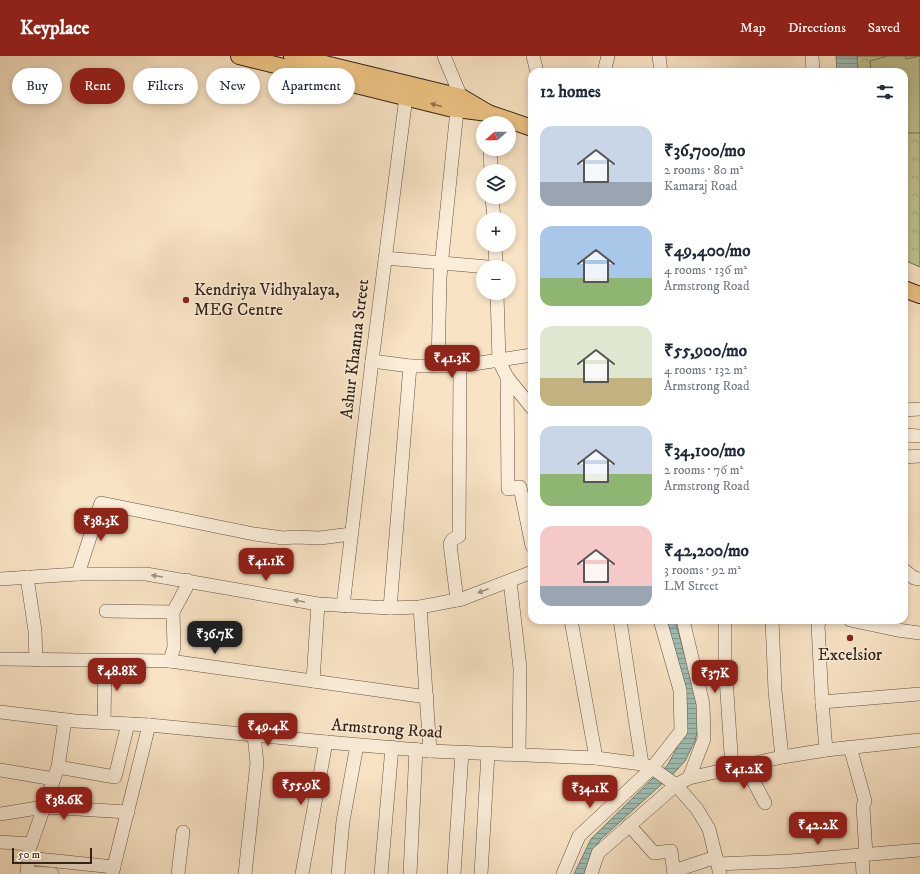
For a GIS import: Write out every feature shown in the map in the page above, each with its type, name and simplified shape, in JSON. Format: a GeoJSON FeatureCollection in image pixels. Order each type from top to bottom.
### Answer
{"type":"FeatureCollection","features":[{"type":"Feature","properties":{"kind":"main road"},"geometry":{"type":"LineString","coordinates":[[239,56],[406,97],[459,106]]}},
{"type":"Feature","properties":{"kind":"main road"},"geometry":{"type":"LineString","coordinates":[[292,56],[459,106],[484,116]]}},
{"type":"Feature","properties":{"kind":"main road"},"geometry":{"type":"LineString","coordinates":[[516,124],[528,127]]}},
{"type":"Feature","properties":{"kind":"main road"},"geometry":{"type":"LineString","coordinates":[[908,290],[920,295]]}},
{"type":"Feature","properties":{"kind":"street"},"geometry":{"type":"LineString","coordinates":[[438,366],[441,264],[459,106],[444,56]]}},
{"type":"Feature","properties":{"kind":"street"},"geometry":{"type":"LineString","coordinates":[[533,56],[536,68]]}},
{"type":"Feature","properties":{"kind":"street"},"geometry":{"type":"LineString","coordinates":[[605,68],[608,56]]}},
{"type":"Feature","properties":{"kind":"street"},"geometry":{"type":"LineString","coordinates":[[658,56],[660,68]]}},
{"type":"Feature","properties":{"kind":"street"},"geometry":{"type":"LineString","coordinates":[[812,56],[813,68]]}},
{"type":"Feature","properties":{"kind":"street","name":"Ashur Khanna Street"},"geometry":{"type":"LineString","coordinates":[[343,606],[372,361],[406,97]]}},
{"type":"Feature","properties":{"kind":"street"},"geometry":{"type":"LineString","coordinates":[[385,258],[476,266]]}},
{"type":"Feature","properties":{"kind":"street"},"geometry":{"type":"LineString","coordinates":[[497,300],[499,361],[507,377],[528,403]]}},
{"type":"Feature","properties":{"kind":"street"},"geometry":{"type":"LineString","coordinates":[[372,361],[410,366],[460,366],[528,356]]}},
{"type":"Feature","properties":{"kind":"street"},"geometry":{"type":"LineString","coordinates":[[390,608],[410,366]]}},
{"type":"Feature","properties":{"kind":"street"},"geometry":{"type":"LineString","coordinates":[[457,600],[450,544],[452,540],[459,536],[460,366]]}},
{"type":"Feature","properties":{"kind":"street"},"geometry":{"type":"LineString","coordinates":[[507,377],[508,489],[520,487],[528,526]]}},
{"type":"Feature","properties":{"kind":"street"},"geometry":{"type":"LineString","coordinates":[[908,410],[920,409]]}},
{"type":"Feature","properties":{"kind":"street"},"geometry":{"type":"LineString","coordinates":[[908,435],[920,436]]}},
{"type":"Feature","properties":{"kind":"street"},"geometry":{"type":"LineString","coordinates":[[908,456],[920,456]]}},
{"type":"Feature","properties":{"kind":"street"},"geometry":{"type":"LineString","coordinates":[[78,574],[101,503],[254,534],[282,538],[320,538],[351,534]]}},
{"type":"Feature","properties":{"kind":"street"},"geometry":{"type":"LineString","coordinates":[[908,573],[914,578],[920,579]]}},
{"type":"Feature","properties":{"kind":"street"},"geometry":{"type":"LineString","coordinates":[[0,578],[78,574],[146,574],[318,604],[390,608],[420,607],[457,600],[528,574]]}},
{"type":"Feature","properties":{"kind":"street"},"geometry":{"type":"LineString","coordinates":[[28,577],[35,631],[36,660]]}},
{"type":"Feature","properties":{"kind":"street"},"geometry":{"type":"LineString","coordinates":[[170,661],[174,647],[173,612],[186,588],[187,580]]}},
{"type":"Feature","properties":{"kind":"street"},"geometry":{"type":"LineString","coordinates":[[510,581],[520,668],[520,754]]}},
{"type":"Feature","properties":{"kind":"street"},"geometry":{"type":"LineString","coordinates":[[313,681],[318,604]]}},
{"type":"Feature","properties":{"kind":"street"},"geometry":{"type":"LineString","coordinates":[[420,607],[430,751]]}},
{"type":"Feature","properties":{"kind":"street"},"geometry":{"type":"LineString","coordinates":[[106,611],[173,612]]}},
{"type":"Feature","properties":{"kind":"street"},"geometry":{"type":"LineString","coordinates":[[572,624],[596,758]]}},
{"type":"Feature","properties":{"kind":"street"},"geometry":{"type":"LineString","coordinates":[[621,624],[651,768],[673,782],[697,808],[709,829],[718,865]]}},
{"type":"Feature","properties":{"kind":"street"},"geometry":{"type":"LineString","coordinates":[[563,874],[579,836],[651,768],[681,731],[680,690],[661,624]]}},
{"type":"Feature","properties":{"kind":"street"},"geometry":{"type":"LineString","coordinates":[[684,624],[703,704],[704,739],[689,778]]}},
{"type":"Feature","properties":{"kind":"street"},"geometry":{"type":"LineString","coordinates":[[725,624],[732,768]]}},
{"type":"Feature","properties":{"kind":"street"},"geometry":{"type":"LineString","coordinates":[[772,624],[775,691],[782,757]]}},
{"type":"Feature","properties":{"kind":"street"},"geometry":{"type":"LineString","coordinates":[[819,624],[822,702],[826,750]]}},
{"type":"Feature","properties":{"kind":"street"},"geometry":{"type":"LineString","coordinates":[[869,624],[920,633]]}},
{"type":"Feature","properties":{"kind":"street"},"geometry":{"type":"LineString","coordinates":[[0,659],[170,661],[427,697]]}},
{"type":"Feature","properties":{"kind":"street"},"geometry":{"type":"LineString","coordinates":[[104,723],[105,661]]}},
{"type":"Feature","properties":{"kind":"street"},"geometry":{"type":"LineString","coordinates":[[822,702],[920,694]]}},
{"type":"Feature","properties":{"kind":"street","name":"Armstrong Road"},"geometry":{"type":"LineString","coordinates":[[0,712],[65,720],[149,725],[430,751],[596,758],[651,768]]}},
{"type":"Feature","properties":{"kind":"street"},"geometry":{"type":"LineString","coordinates":[[52,874],[27,873],[28,858],[31,844],[56,773],[65,720]]}},
{"type":"Feature","properties":{"kind":"street"},"geometry":{"type":"LineString","coordinates":[[0,770],[115,777],[128,724]]}},
{"type":"Feature","properties":{"kind":"street"},"geometry":{"type":"LineString","coordinates":[[28,858],[113,870],[149,725]]}},
{"type":"Feature","properties":{"kind":"street"},"geometry":{"type":"LineString","coordinates":[[245,874],[257,763],[254,735]]}},
{"type":"Feature","properties":{"kind":"street"},"geometry":{"type":"LineString","coordinates":[[591,874],[598,853],[629,826],[673,782],[782,757],[850,747],[920,740]]}},
{"type":"Feature","properties":{"kind":"street"},"geometry":{"type":"LineString","coordinates":[[302,874],[326,742]]}},
{"type":"Feature","properties":{"kind":"street"},"geometry":{"type":"LineString","coordinates":[[338,874],[343,821],[357,745]]}},
{"type":"Feature","properties":{"kind":"street"},"geometry":{"type":"LineString","coordinates":[[381,874],[392,747]]}},
{"type":"Feature","properties":{"kind":"street"},"geometry":{"type":"LineString","coordinates":[[850,747],[865,801],[863,806],[863,874]]}},
{"type":"Feature","properties":{"kind":"street"},"geometry":{"type":"LineString","coordinates":[[410,874],[416,749]]}},
{"type":"Feature","properties":{"kind":"street"},"geometry":{"type":"LineString","coordinates":[[454,874],[462,752]]}},
{"type":"Feature","properties":{"kind":"street"},"geometry":{"type":"LineString","coordinates":[[481,874],[488,753]]}},
{"type":"Feature","properties":{"kind":"street"},"geometry":{"type":"LineString","coordinates":[[745,765],[765,803]]}},
{"type":"Feature","properties":{"kind":"street"},"geometry":{"type":"LineString","coordinates":[[0,814],[44,808],[128,812]]}},
{"type":"Feature","properties":{"kind":"street"},"geometry":{"type":"LineString","coordinates":[[629,826],[654,854],[671,851],[674,873],[718,865],[790,861],[920,850]]}},
{"type":"Feature","properties":{"kind":"street"},"geometry":{"type":"LineString","coordinates":[[178,874],[183,832]]}},
{"type":"Feature","properties":{"kind":"street"},"geometry":{"type":"LineString","coordinates":[[0,842],[31,844]]}},
{"type":"Feature","properties":{"kind":"green space"},"geometry":{"type":"Polygon","coordinates":[[[857,56],[920,56],[920,267],[908,262],[908,68],[858,68],[857,56]]]}},
{"type":"Feature","properties":{"kind":"green space"},"geometry":{"type":"Polygon","coordinates":[[[888,56],[905,56],[906,59],[920,56],[920,133],[908,133],[908,68],[871,68],[870,61],[888,56]]]}},
{"type":"Feature","properties":{"kind":"water"},"geometry":{"type":"Polygon","coordinates":[[[836,56],[857,56],[858,68],[837,68],[836,56]]]}},
{"type":"Feature","properties":{"kind":"water"},"geometry":{"type":"Polygon","coordinates":[[[664,624],[676,624],[696,697],[699,724],[695,741],[685,761],[675,772],[600,840],[592,852],[584,874],[574,874],[591,839],[667,766],[679,744],[686,724],[664,624]]]}},
{"type":"Feature","properties":{"kind":"place","name":"Kendriya Vidhyalaya, MEG Centre"},"geometry":{"type":"Point","coordinates":[186,300]}},
{"type":"Feature","properties":{"kind":"place","name":"Excelsior"},"geometry":{"type":"Point","coordinates":[850,638]}}]}
